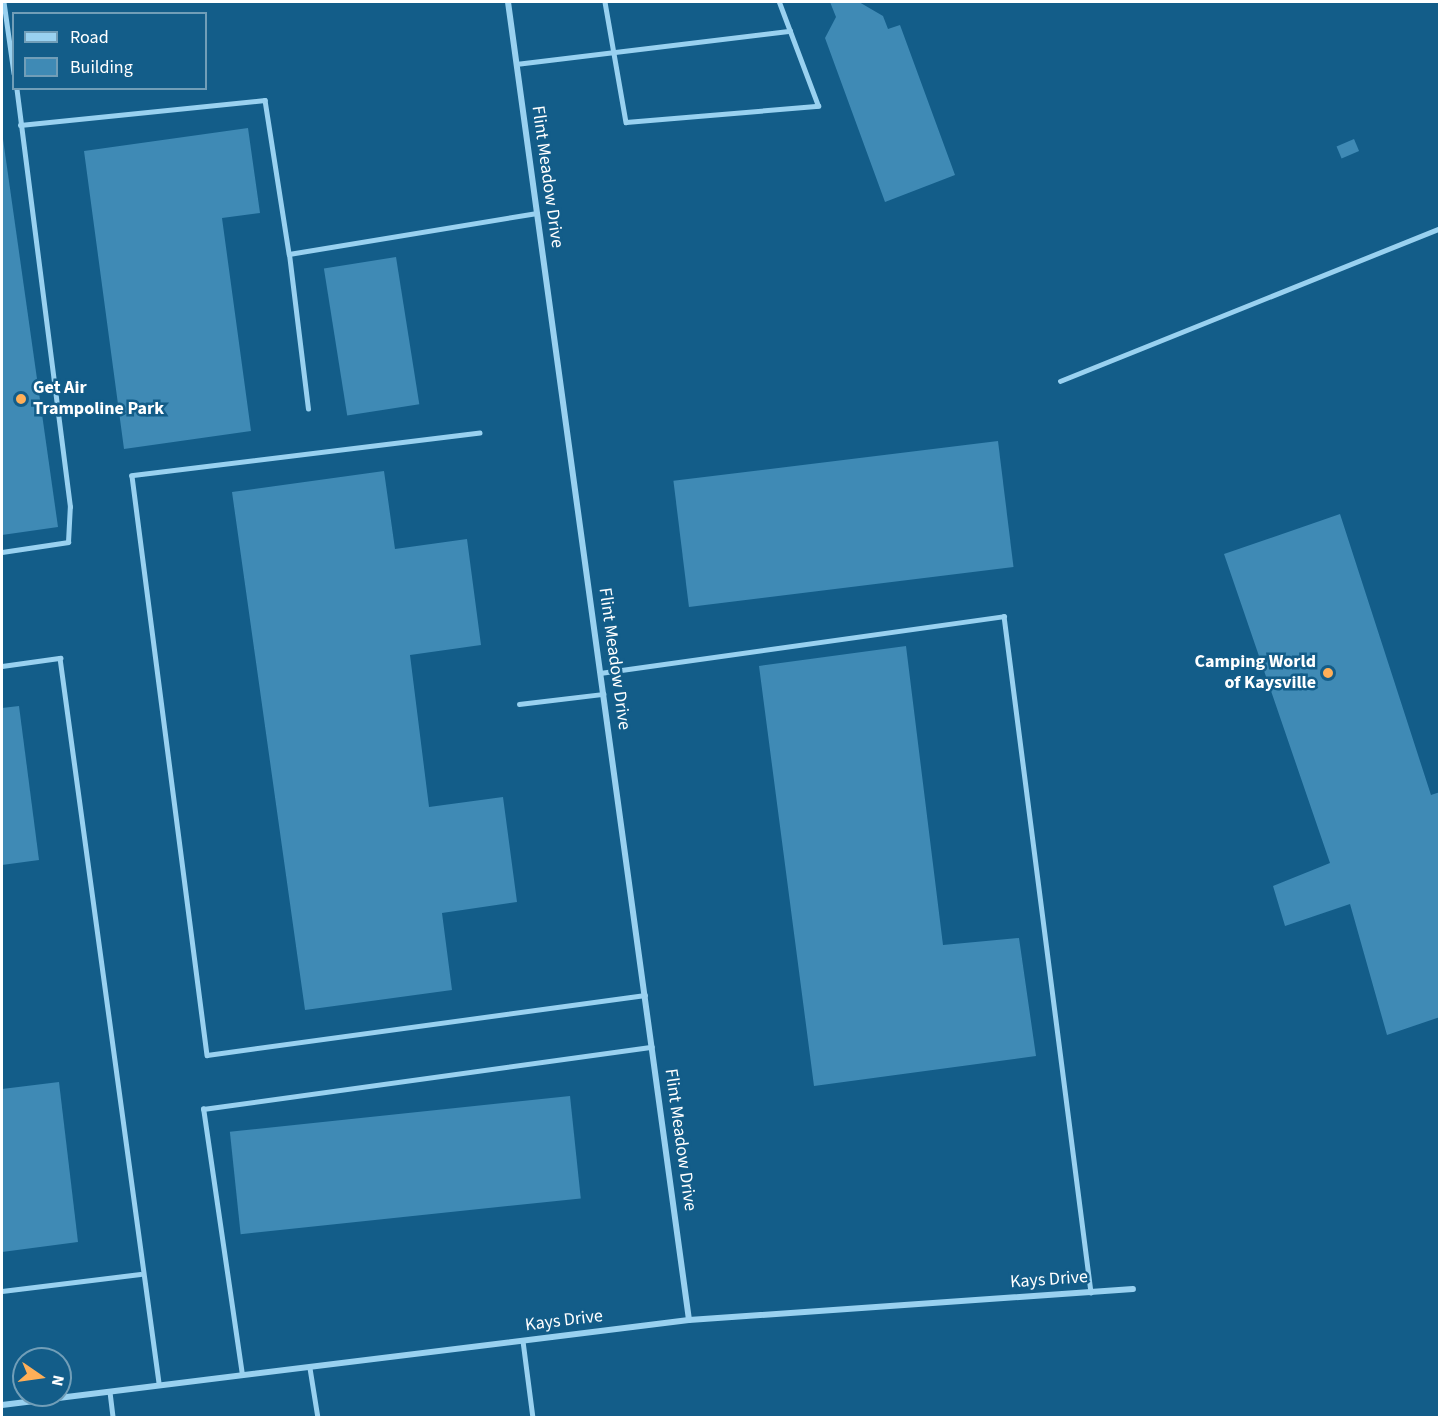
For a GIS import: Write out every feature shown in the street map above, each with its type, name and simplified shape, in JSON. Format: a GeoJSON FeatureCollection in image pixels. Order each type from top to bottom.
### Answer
{"type":"FeatureCollection","features":[{"type":"Feature","properties":{"kind":"street","name":"Flint Meadow Drive"},"geometry":{"type":"LineString","coordinates":[[508,2],[689,1320]]}},
{"type":"Feature","properties":{"kind":"street","name":"Kays Drive"},"geometry":{"type":"LineString","coordinates":[[2,1405],[110,1392],[159,1383],[310,1368],[689,1320],[1133,1289]]}},
{"type":"Feature","properties":{"kind":"lane"},"geometry":{"type":"LineString","coordinates":[[4,2],[12,58]]}},
{"type":"Feature","properties":{"kind":"lane"},"geometry":{"type":"LineString","coordinates":[[605,2],[612,53],[626,122],[818,106],[779,2]]}},
{"type":"Feature","properties":{"kind":"lane"},"geometry":{"type":"LineString","coordinates":[[516,64],[790,31]]}},
{"type":"Feature","properties":{"kind":"lane"},"geometry":{"type":"LineString","coordinates":[[2,552],[68,542],[70,507],[16,90]]}},
{"type":"Feature","properties":{"kind":"lane"},"geometry":{"type":"LineString","coordinates":[[20,125],[265,100],[289,254],[308,409]]}},
{"type":"Feature","properties":{"kind":"lane"},"geometry":{"type":"LineString","coordinates":[[289,254],[537,213]]}},
{"type":"Feature","properties":{"kind":"lane"},"geometry":{"type":"LineString","coordinates":[[1060,381],[1440,228]]}},
{"type":"Feature","properties":{"kind":"lane"},"geometry":{"type":"LineString","coordinates":[[480,434],[132,476],[207,1055],[645,995]]}},
{"type":"Feature","properties":{"kind":"lane"},"geometry":{"type":"LineString","coordinates":[[600,673],[1004,616],[1092,1292]]}},
{"type":"Feature","properties":{"kind":"lane"},"geometry":{"type":"LineString","coordinates":[[2,666],[60,658],[140,1274],[159,1383]]}},
{"type":"Feature","properties":{"kind":"lane"},"geometry":{"type":"LineString","coordinates":[[519,704],[603,694]]}},
{"type":"Feature","properties":{"kind":"lane"},"geometry":{"type":"LineString","coordinates":[[242,1375],[203,1109],[652,1047]]}},
{"type":"Feature","properties":{"kind":"lane"},"geometry":{"type":"LineString","coordinates":[[2,1291],[140,1274]]}},
{"type":"Feature","properties":{"kind":"lane"},"geometry":{"type":"LineString","coordinates":[[523,1341],[533,1418]]}},
{"type":"Feature","properties":{"kind":"lane"},"geometry":{"type":"LineString","coordinates":[[310,1368],[318,1418]]}},
{"type":"Feature","properties":{"kind":"lane"},"geometry":{"type":"LineString","coordinates":[[110,1392],[113,1418]]}},
{"type":"Feature","properties":{"kind":"building"},"geometry":{"type":"Polygon","coordinates":[[[830,2],[859,2],[883,16],[888,29],[900,25],[955,175],[885,202],[825,38],[836,17],[830,2]]]}},
{"type":"Feature","properties":{"kind":"building"},"geometry":{"type":"Polygon","coordinates":[[[248,128],[260,213],[222,218],[251,431],[124,449],[84,151],[248,128]]]}},
{"type":"Feature","properties":{"kind":"building","name":"Get Air Trampoline Park"},"geometry":{"type":"Polygon","coordinates":[[[2,132],[58,527],[2,535],[2,132]]]}},
{"type":"Feature","properties":{"kind":"building"},"geometry":{"type":"Polygon","coordinates":[[[1354,139],[1359,151],[1342,158],[1337,146],[1354,139]]]}},
{"type":"Feature","properties":{"kind":"building"},"geometry":{"type":"Polygon","coordinates":[[[396,257],[419,404],[347,416],[324,268],[396,257]]]}},
{"type":"Feature","properties":{"kind":"building"},"geometry":{"type":"Polygon","coordinates":[[[998,441],[1013,567],[689,607],[673,481],[998,441]]]}},
{"type":"Feature","properties":{"kind":"building"},"geometry":{"type":"Polygon","coordinates":[[[384,471],[395,549],[467,539],[481,645],[410,655],[429,807],[503,797],[517,902],[442,913],[452,990],[305,1010],[232,492],[384,471]]]}},
{"type":"Feature","properties":{"kind":"building","name":"Camping World of Kaysville"},"geometry":{"type":"Polygon","coordinates":[[[1340,514],[1431,795],[1440,792],[1440,1017],[1387,1035],[1350,904],[1285,926],[1273,886],[1330,863],[1224,554],[1340,514]]]}},
{"type":"Feature","properties":{"kind":"building"},"geometry":{"type":"Polygon","coordinates":[[[906,646],[943,945],[1019,938],[1036,1056],[814,1086],[759,666],[906,646]]]}},
{"type":"Feature","properties":{"kind":"building"},"geometry":{"type":"Polygon","coordinates":[[[19,706],[39,860],[2,865],[2,708],[19,706]]]}},
{"type":"Feature","properties":{"kind":"building"},"geometry":{"type":"Polygon","coordinates":[[[59,1082],[78,1242],[2,1252],[2,1089],[59,1082]]]}},
{"type":"Feature","properties":{"kind":"building"},"geometry":{"type":"Polygon","coordinates":[[[570,1096],[581,1198],[241,1234],[230,1132],[570,1096]]]}},
{"type":"Feature","properties":{"kind":"place","name":"Get Air Trampoline Park"},"geometry":{"type":"Point","coordinates":[21,399]}},
{"type":"Feature","properties":{"kind":"place","name":"Camping World of Kaysville"},"geometry":{"type":"Point","coordinates":[1328,673]}}]}
